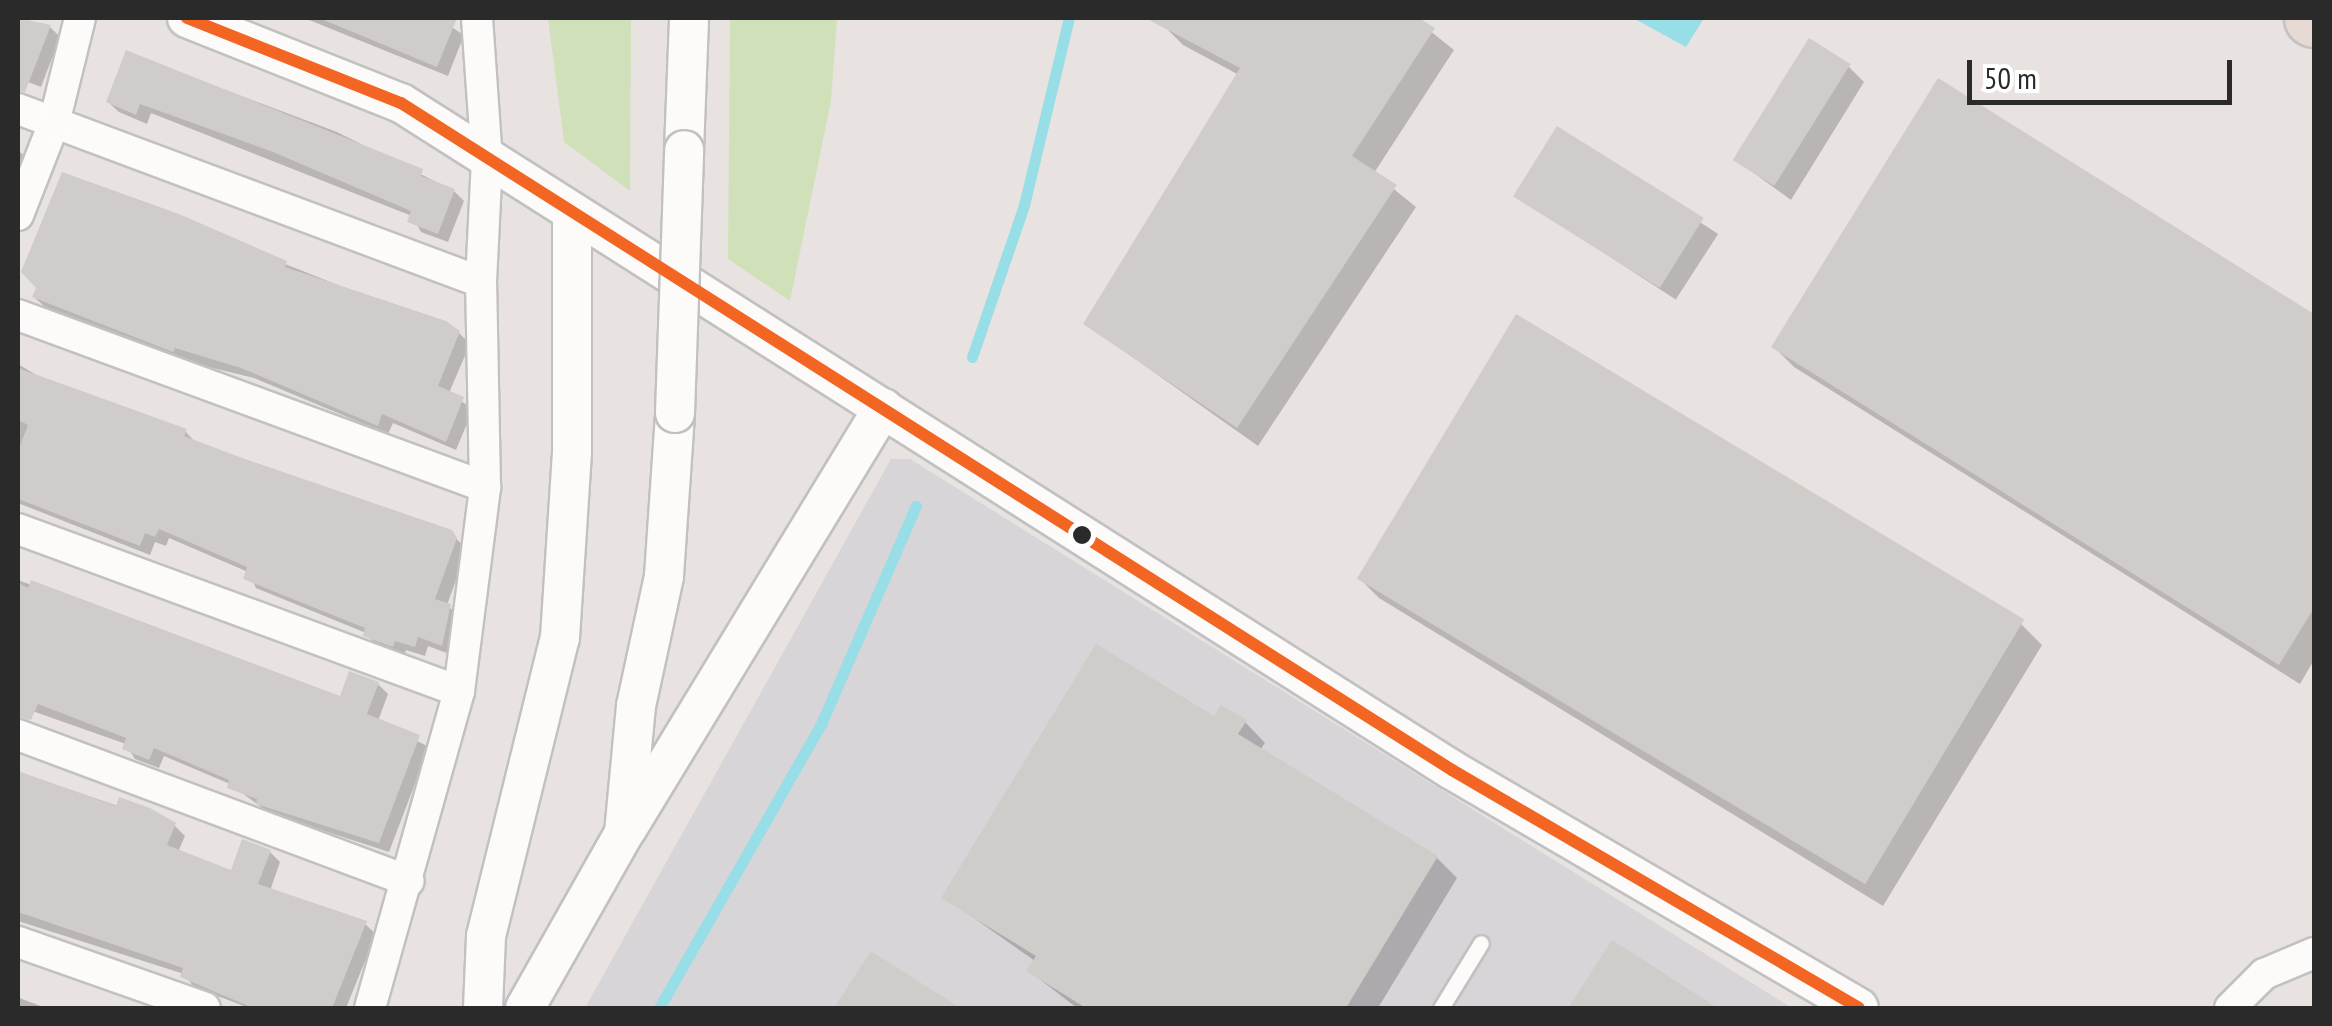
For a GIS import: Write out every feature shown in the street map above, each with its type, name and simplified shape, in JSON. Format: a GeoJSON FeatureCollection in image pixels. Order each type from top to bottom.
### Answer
{"type":"FeatureCollection","features":[{"type":"Feature","properties":{"kind":"street"},"geometry":{"type":"LineString","coordinates":[[18,215],[54,123],[80,18]]}},
{"type":"Feature","properties":{"kind":"street"},"geometry":{"type":"LineString","coordinates":[[187,18],[401,103],[1452,770],[1859,1008]]}},
{"type":"Feature","properties":{"kind":"street"},"geometry":{"type":"LineString","coordinates":[[370,1008],[409,881],[459,691],[485,487],[481,282],[487,161],[477,18]]}},
{"type":"Feature","properties":{"kind":"street"},"geometry":{"type":"LineString","coordinates":[[624,834],[636,706],[664,576],[675,413],[689,18]]}},
{"type":"Feature","properties":{"kind":"street"},"geometry":{"type":"LineString","coordinates":[[18,108],[481,282]]}},
{"type":"Feature","properties":{"kind":"street"},"geometry":{"type":"LineString","coordinates":[[484,1008],[486,936],[560,638],[572,451],[572,214]]}},
{"type":"Feature","properties":{"kind":"street"},"geometry":{"type":"LineString","coordinates":[[18,314],[485,487]]}},
{"type":"Feature","properties":{"kind":"street"},"geometry":{"type":"LineString","coordinates":[[525,1008],[624,834],[883,408]]}},
{"type":"Feature","properties":{"kind":"street"},"geometry":{"type":"LineString","coordinates":[[18,529],[459,691]]}},
{"type":"Feature","properties":{"kind":"street"},"geometry":{"type":"LineString","coordinates":[[18,735],[409,881]]}},
{"type":"Feature","properties":{"kind":"street"},"geometry":{"type":"LineString","coordinates":[[18,942],[205,1008]]}},
{"type":"Feature","properties":{"kind":"street"},"geometry":{"type":"LineString","coordinates":[[2230,1008],[2264,974],[2314,953]]}},
{"type":"Feature","properties":{"kind":"lane"},"geometry":{"type":"LineString","coordinates":[[1441,1008],[1481,943]]}},
{"type":"Feature","properties":{"kind":"shaded area"},"geometry":{"type":"Polygon","coordinates":[[[891,459],[910,459],[1792,1008],[585,1008],[891,459]]]}},
{"type":"Feature","properties":{"kind":"green space"},"geometry":{"type":"Polygon","coordinates":[[[548,18],[631,18],[630,191],[564,142],[548,18]]]}},
{"type":"Feature","properties":{"kind":"green space"},"geometry":{"type":"Polygon","coordinates":[[[730,18],[837,18],[831,101],[790,301],[728,259],[730,18]]]}},
{"type":"Feature","properties":{"kind":"water"},"geometry":{"type":"Polygon","coordinates":[[[1633,18],[1704,18],[1686,47],[1633,18]]]}},
{"type":"Feature","properties":{"kind":"building"},"geometry":{"type":"Polygon","coordinates":[[[18,18],[51,25],[25,92],[18,91],[18,18]]]}},
{"type":"Feature","properties":{"kind":"building"},"geometry":{"type":"Polygon","coordinates":[[[319,18],[457,18],[437,67],[319,18]]]}},
{"type":"Feature","properties":{"kind":"building"},"geometry":{"type":"Polygon","coordinates":[[[1145,18],[1419,18],[1435,28],[1352,156],[1397,185],[1237,428],[1083,324],[1240,68],[1145,18]]]}},
{"type":"Feature","properties":{"kind":"building"},"geometry":{"type":"Polygon","coordinates":[[[1809,38],[1851,64],[1774,186],[1733,160],[1809,38]]]}},
{"type":"Feature","properties":{"kind":"building"},"geometry":{"type":"Polygon","coordinates":[[[126,50],[423,169],[421,176],[455,189],[438,234],[407,222],[411,211],[273,152],[140,104],[136,115],[106,102],[126,50]]]}},
{"type":"Feature","properties":{"kind":"building"},"geometry":{"type":"Polygon","coordinates":[[[1938,78],[2314,314],[2314,608],[2279,665],[1771,347],[1938,78]]]}},
{"type":"Feature","properties":{"kind":"building"},"geometry":{"type":"Polygon","coordinates":[[[1557,126],[1704,218],[1660,288],[1513,196],[1557,126]]]}},
{"type":"Feature","properties":{"kind":"building"},"geometry":{"type":"Polygon","coordinates":[[[62,172],[179,214],[287,261],[285,267],[446,321],[460,331],[438,386],[464,397],[446,442],[382,414],[378,426],[241,368],[175,348],[173,352],[32,297],[36,288],[21,272],[62,172]]]}},
{"type":"Feature","properties":{"kind":"building"},"geometry":{"type":"Polygon","coordinates":[[[1516,314],[2024,619],[1865,884],[1357,579],[1516,314]]]}},
{"type":"Feature","properties":{"kind":"building"},"geometry":{"type":"Polygon","coordinates":[[[18,368],[187,429],[184,436],[242,458],[452,530],[457,538],[435,599],[451,604],[442,646],[418,637],[415,647],[395,641],[393,647],[363,636],[365,628],[243,579],[247,567],[159,529],[155,537],[145,533],[140,546],[18,499],[18,451],[28,425],[18,420],[18,368]]]}},
{"type":"Feature","properties":{"kind":"building"},"geometry":{"type":"Polygon","coordinates":[[[31,580],[340,696],[349,671],[379,682],[367,714],[420,735],[379,843],[256,804],[257,799],[227,788],[229,780],[154,748],[149,760],[122,749],[126,738],[38,704],[31,720],[18,717],[18,583],[28,588],[31,580]]]}},
{"type":"Feature","properties":{"kind":"building"},"geometry":{"type":"Polygon","coordinates":[[[1096,644],[1214,716],[1221,705],[1247,720],[1238,734],[1438,856],[1346,1008],[1086,1008],[1026,971],[1036,956],[941,898],[1096,644]]]}},
{"type":"Feature","properties":{"kind":"building"},"geometry":{"type":"Polygon","coordinates":[[[18,771],[116,806],[119,797],[150,808],[176,823],[167,845],[231,870],[242,839],[271,850],[258,884],[367,921],[332,1008],[253,1008],[180,977],[183,968],[18,912],[18,771]]]}},
{"type":"Feature","properties":{"kind":"building"},"geometry":{"type":"Polygon","coordinates":[[[1612,940],[1718,1008],[1568,1008],[1612,940]]]}},
{"type":"Feature","properties":{"kind":"building"},"geometry":{"type":"Polygon","coordinates":[[[871,951],[960,1008],[834,1008],[871,951]]]}},
{"type":"Feature","properties":{"kind":"waterway"},"geometry":{"type":"LineString","coordinates":[[972,357],[1024,205],[1069,18]]}},
{"type":"Feature","properties":{"kind":"waterway"},"geometry":{"type":"LineString","coordinates":[[659,1008],[821,724],[916,506]]}},
{"type":"Feature","properties":{"kind":"transit line"},"geometry":{"type":"LineString","coordinates":[[187,18],[401,103],[1452,770],[1859,1008]]}}]}
